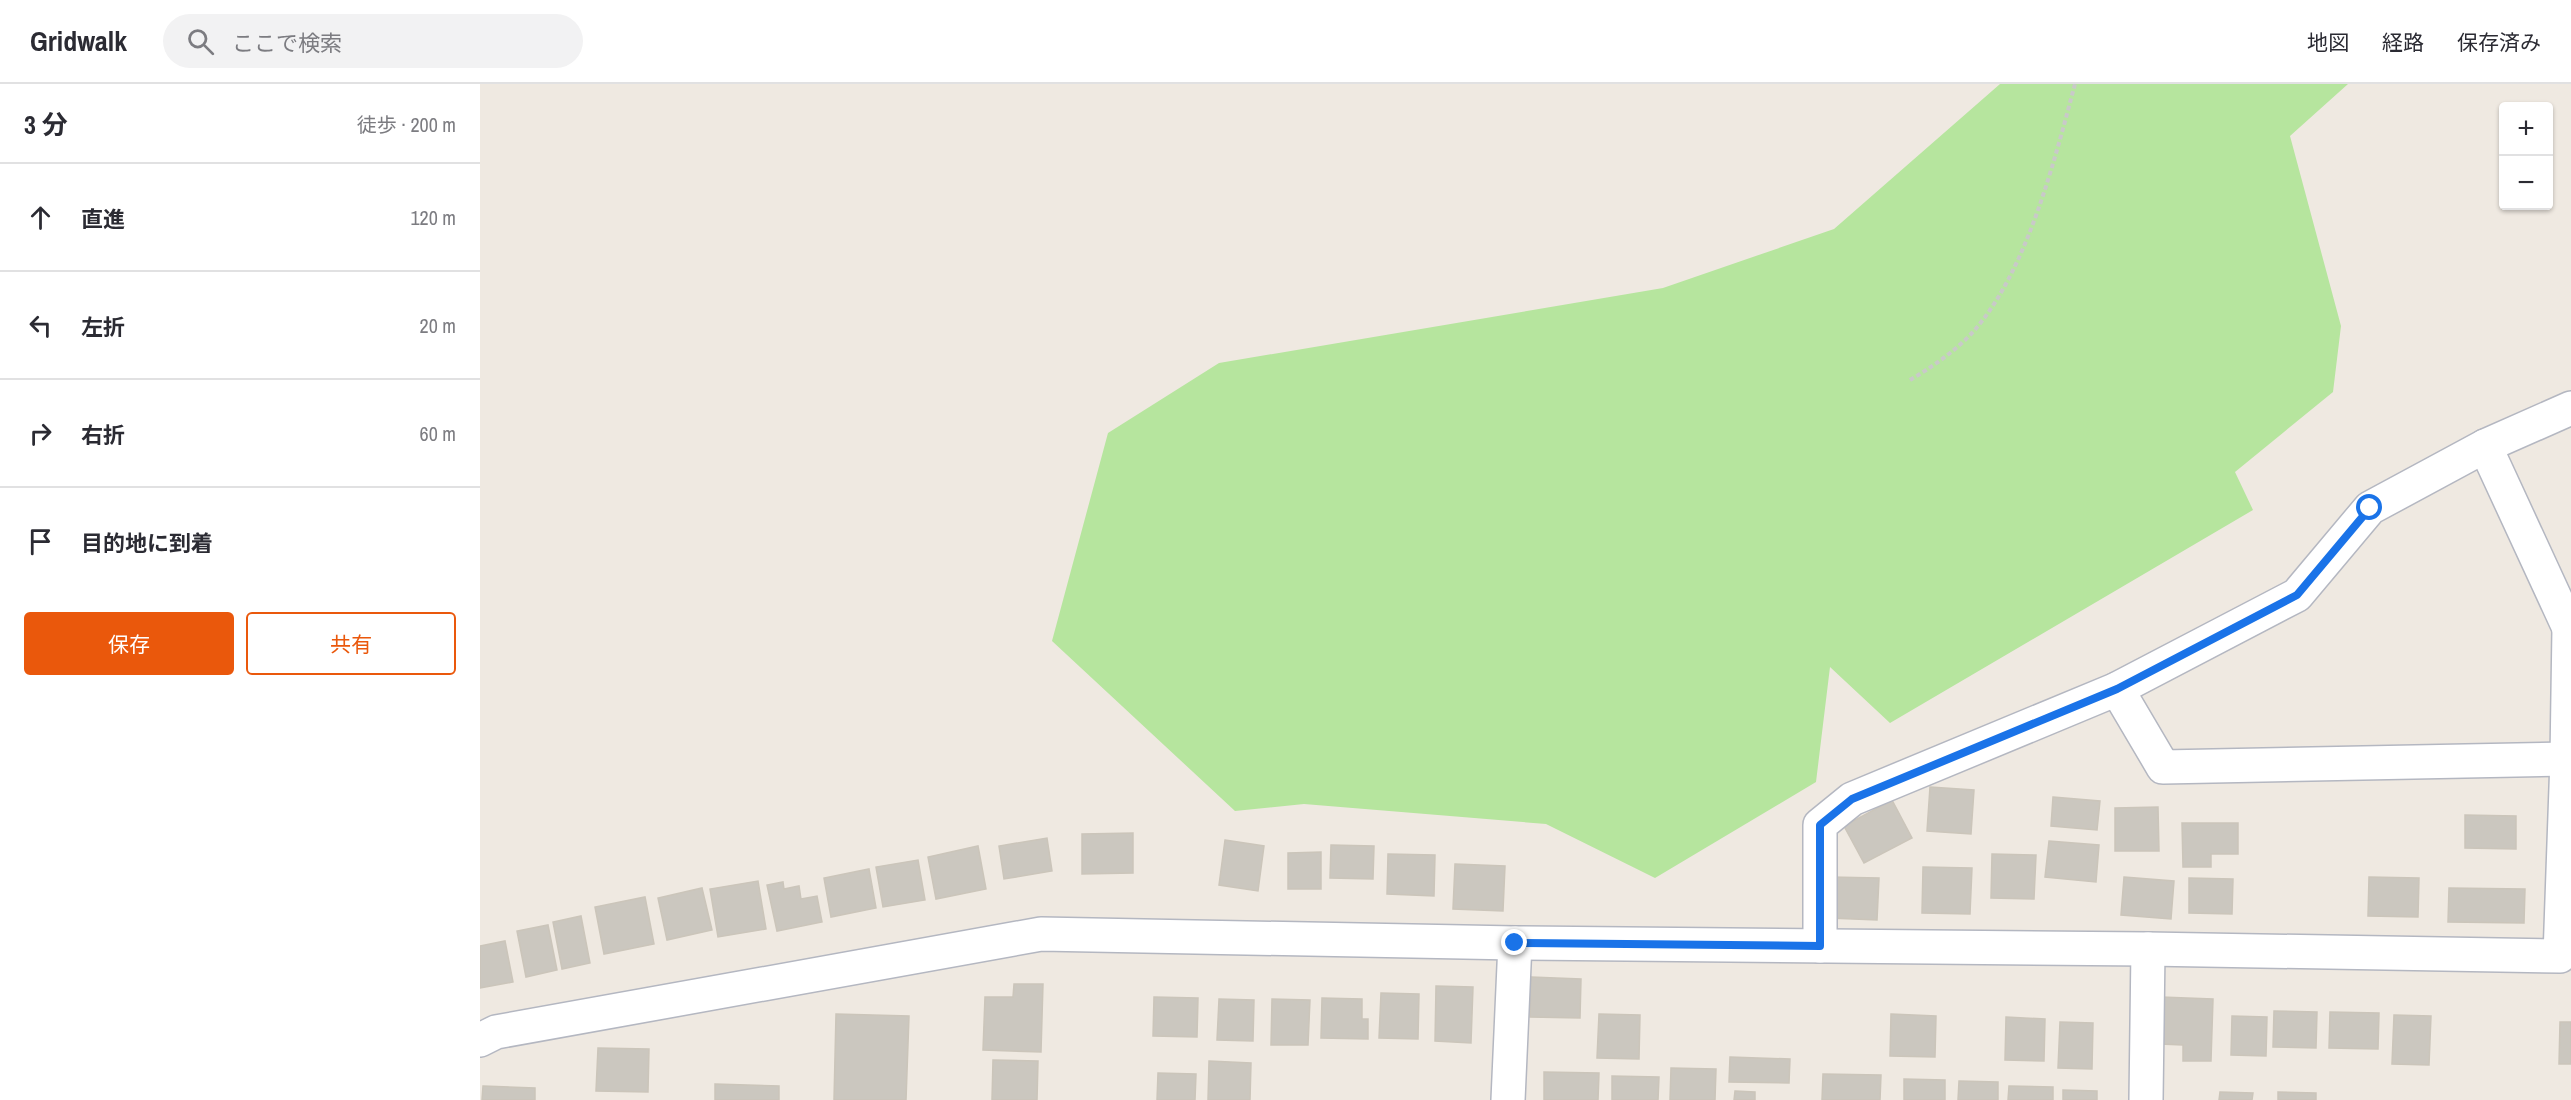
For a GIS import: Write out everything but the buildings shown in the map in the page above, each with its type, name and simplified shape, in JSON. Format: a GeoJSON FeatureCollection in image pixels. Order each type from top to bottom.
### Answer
{"type":"FeatureCollection","features":[{"type":"Feature","properties":{"kind":"street"},"geometry":{"type":"LineString","coordinates":[[1820,946],[1820,825],[1852,799],[2117,689],[2297,595],[2370,508],[2485,446],[2571,408]]}},
{"type":"Feature","properties":{"kind":"street"},"geometry":{"type":"LineString","coordinates":[[480,1040],[496,1032],[1041,934],[1515,943],[2148,949],[2560,956],[2570,628],[2485,446]]}},
{"type":"Feature","properties":{"kind":"street"},"geometry":{"type":"LineString","coordinates":[[2117,689],[2163,767],[2567,759]]}},
{"type":"Feature","properties":{"kind":"street"},"geometry":{"type":"LineString","coordinates":[[1508,1100],[1515,943]]}},
{"type":"Feature","properties":{"kind":"street"},"geometry":{"type":"LineString","coordinates":[[2146,1100],[2148,949]]}},
{"type":"Feature","properties":{"kind":"path"},"geometry":{"type":"LineString","coordinates":[[1910,380],[1937,363],[1971,333],[1997,300],[2018,259],[2050,174],[2075,84]]}},
{"type":"Feature","properties":{"kind":"green space"},"geometry":{"type":"Polygon","coordinates":[[[2000,84],[2348,84],[2290,136],[2341,326],[2333,392],[2235,472],[2253,510],[1890,723],[1830,667],[1816,782],[1655,878],[1546,824],[1304,804],[1235,811],[1052,641],[1108,433],[1219,363],[1663,288],[1834,229],[2000,84]]]}},
{"type":"Feature","properties":{"kind":"route"},"geometry":{"type":"LineString","coordinates":[[1515,943],[1820,946],[1820,825],[1852,799],[2117,689],[2297,595],[2370,508]]}}]}
